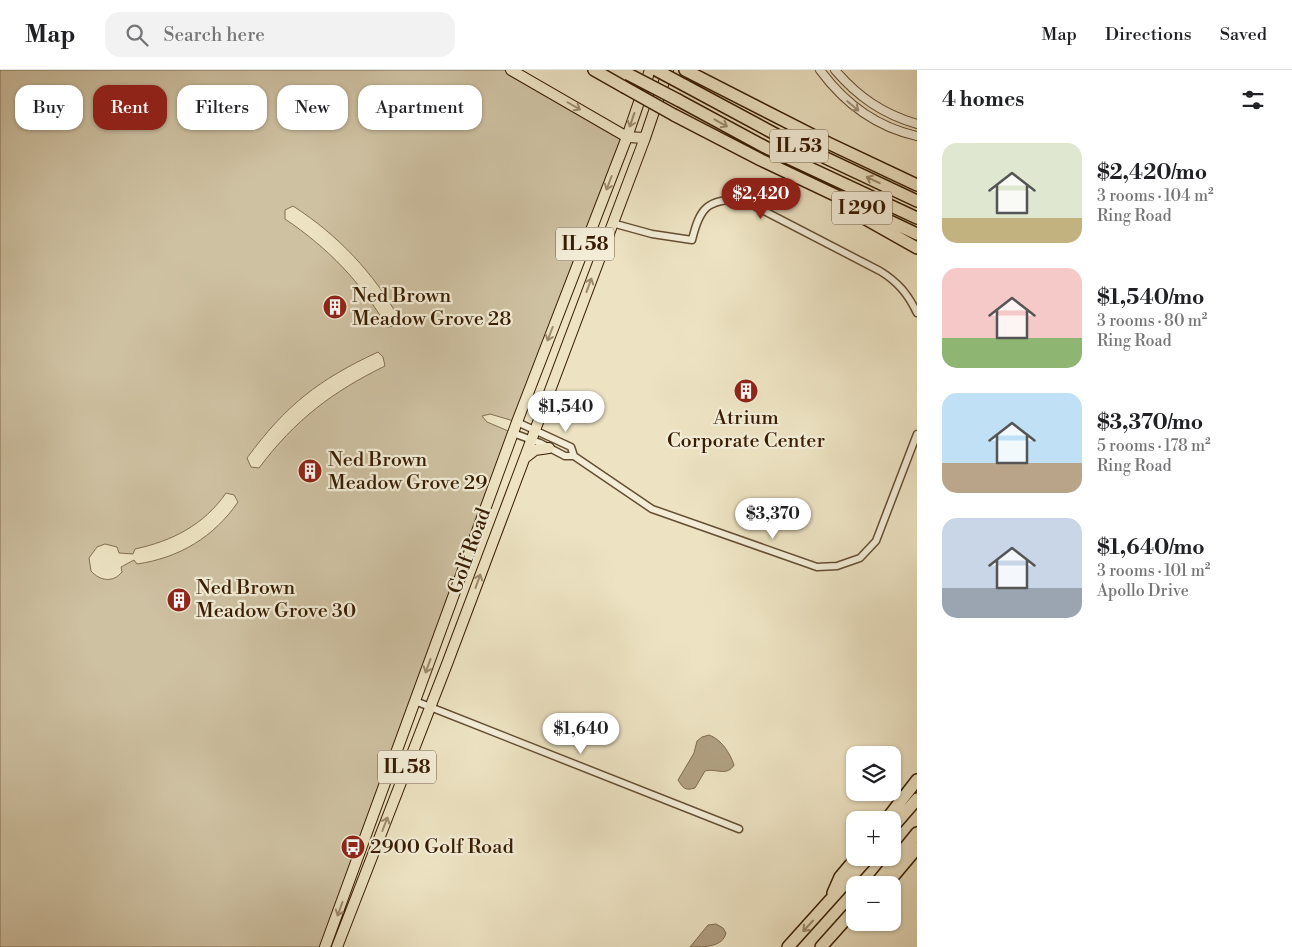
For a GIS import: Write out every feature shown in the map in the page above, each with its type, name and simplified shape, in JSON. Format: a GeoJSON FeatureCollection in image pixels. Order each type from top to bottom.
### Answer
{"type":"FeatureCollection","features":[{"type":"Feature","properties":{"kind":"highway","name":"I 290"},"geometry":{"type":"LineString","coordinates":[[594,70],[674,114],[808,183],[917,234]]}},
{"type":"Feature","properties":{"kind":"highway","name":"IL 53"},"geometry":{"type":"LineString","coordinates":[[656,70],[777,135],[917,201]]}},
{"type":"Feature","properties":{"kind":"highway","name":"I 290"},"geometry":{"type":"LineString","coordinates":[[686,71],[828,143],[916,184]]}},
{"type":"Feature","properties":{"kind":"highway","name":"IL 53"},"geometry":{"type":"LineString","coordinates":[[625,72],[767,148],[917,218]]}},
{"type":"Feature","properties":{"kind":"highway"},"geometry":{"type":"LineString","coordinates":[[808,183],[844,208],[917,248]]}},
{"type":"Feature","properties":{"kind":"highway"},"geometry":{"type":"LineString","coordinates":[[893,811],[917,780]]}},
{"type":"Feature","properties":{"kind":"highway"},"geometry":{"type":"LineString","coordinates":[[901,817],[917,798]]}},
{"type":"Feature","properties":{"kind":"highway"},"geometry":{"type":"LineString","coordinates":[[882,876],[917,834]]}},
{"type":"Feature","properties":{"kind":"highway"},"geometry":{"type":"LineString","coordinates":[[894,876],[917,848]]}},
{"type":"Feature","properties":{"kind":"highway"},"geometry":{"type":"LineString","coordinates":[[828,905],[840,877],[849,866]]}},
{"type":"Feature","properties":{"kind":"highway"},"geometry":{"type":"LineString","coordinates":[[788,947],[828,905],[861,866]]}},
{"type":"Feature","properties":{"kind":"highway"},"geometry":{"type":"LineString","coordinates":[[822,947],[846,921]]}},
{"type":"Feature","properties":{"kind":"main road"},"geometry":{"type":"LineString","coordinates":[[512,70],[627,137],[645,138]]}},
{"type":"Feature","properties":{"kind":"main road","name":"IL 58"},"geometry":{"type":"LineString","coordinates":[[627,137],[650,70]]}},
{"type":"Feature","properties":{"kind":"main road","name":"IL 58"},"geometry":{"type":"LineString","coordinates":[[645,138],[668,70]]}},
{"type":"Feature","properties":{"kind":"main road","name":"Golf Road"},"geometry":{"type":"LineString","coordinates":[[325,947],[517,422],[627,137]]}},
{"type":"Feature","properties":{"kind":"main road","name":"Golf Road"},"geometry":{"type":"LineString","coordinates":[[337,947],[536,430],[645,138]]}},
{"type":"Feature","properties":{"kind":"main road"},"geometry":{"type":"LineString","coordinates":[[525,457],[535,450],[549,448]]}},
{"type":"Feature","properties":{"kind":"street"},"geometry":{"type":"LineString","coordinates":[[820,70],[842,97],[859,112],[892,129],[917,136]]}},
{"type":"Feature","properties":{"kind":"street"},"geometry":{"type":"LineString","coordinates":[[835,70],[846,84],[871,104],[884,112],[917,124]]}},
{"type":"Feature","properties":{"kind":"street"},"geometry":{"type":"LineString","coordinates":[[612,223],[652,234],[692,240],[696,221],[706,206],[722,200],[741,199],[895,280],[908,295],[917,313]]}},
{"type":"Feature","properties":{"kind":"street"},"geometry":{"type":"LineString","coordinates":[[517,422],[571,447],[574,456]]}},
{"type":"Feature","properties":{"kind":"street"},"geometry":{"type":"LineString","coordinates":[[513,433],[566,456],[574,456],[652,508],[817,567],[837,566],[860,558],[876,541],[917,434]]}},
{"type":"Feature","properties":{"kind":"street"},"geometry":{"type":"LineString","coordinates":[[415,701],[740,829]]}},
{"type":"Feature","properties":{"kind":"shaded area"},"geometry":{"type":"Polygon","coordinates":[[[0,70],[510,70],[627,137],[517,422],[490,414],[482,416],[487,422],[513,433],[325,947],[0,947],[0,70]],[[293,206],[285,210],[285,219],[329,254],[355,281],[387,327],[395,326],[400,320],[379,286],[340,242],[293,206]],[[378,352],[320,384],[290,409],[275,423],[247,458],[251,467],[259,468],[286,435],[331,397],[385,366],[383,357],[378,352]],[[226,493],[208,514],[197,523],[174,536],[149,546],[135,549],[133,554],[119,553],[117,547],[105,544],[97,547],[89,558],[91,571],[102,579],[115,578],[122,572],[121,567],[134,560],[137,564],[167,557],[194,544],[218,526],[238,502],[234,495],[226,493]]]}},
{"type":"Feature","properties":{"kind":"shaded area"},"geometry":{"type":"Polygon","coordinates":[[[709,735],[724,747],[734,765],[728,771],[705,771],[695,788],[685,788],[678,780],[694,753],[697,741],[709,735]]]}},
{"type":"Feature","properties":{"kind":"shaded area"},"geometry":{"type":"Polygon","coordinates":[[[716,924],[723,928],[726,933],[721,941],[707,946],[690,947],[708,925],[716,924]]]}},
{"type":"Feature","properties":{"kind":"place","name":"Ned Brown Meadow Grove 28"},"geometry":{"type":"Point","coordinates":[335,307]}},
{"type":"Feature","properties":{"kind":"place","name":"Atrium Corporate Center"},"geometry":{"type":"Point","coordinates":[746,391]}},
{"type":"Feature","properties":{"kind":"place","name":"Ned Brown Meadow Grove 29"},"geometry":{"type":"Point","coordinates":[310,471]}},
{"type":"Feature","properties":{"kind":"place","name":"Ned Brown Meadow Grove 30"},"geometry":{"type":"Point","coordinates":[179,600]}},
{"type":"Feature","properties":{"kind":"place","name":"2900 Golf Road"},"geometry":{"type":"Point","coordinates":[353,847]}}]}
